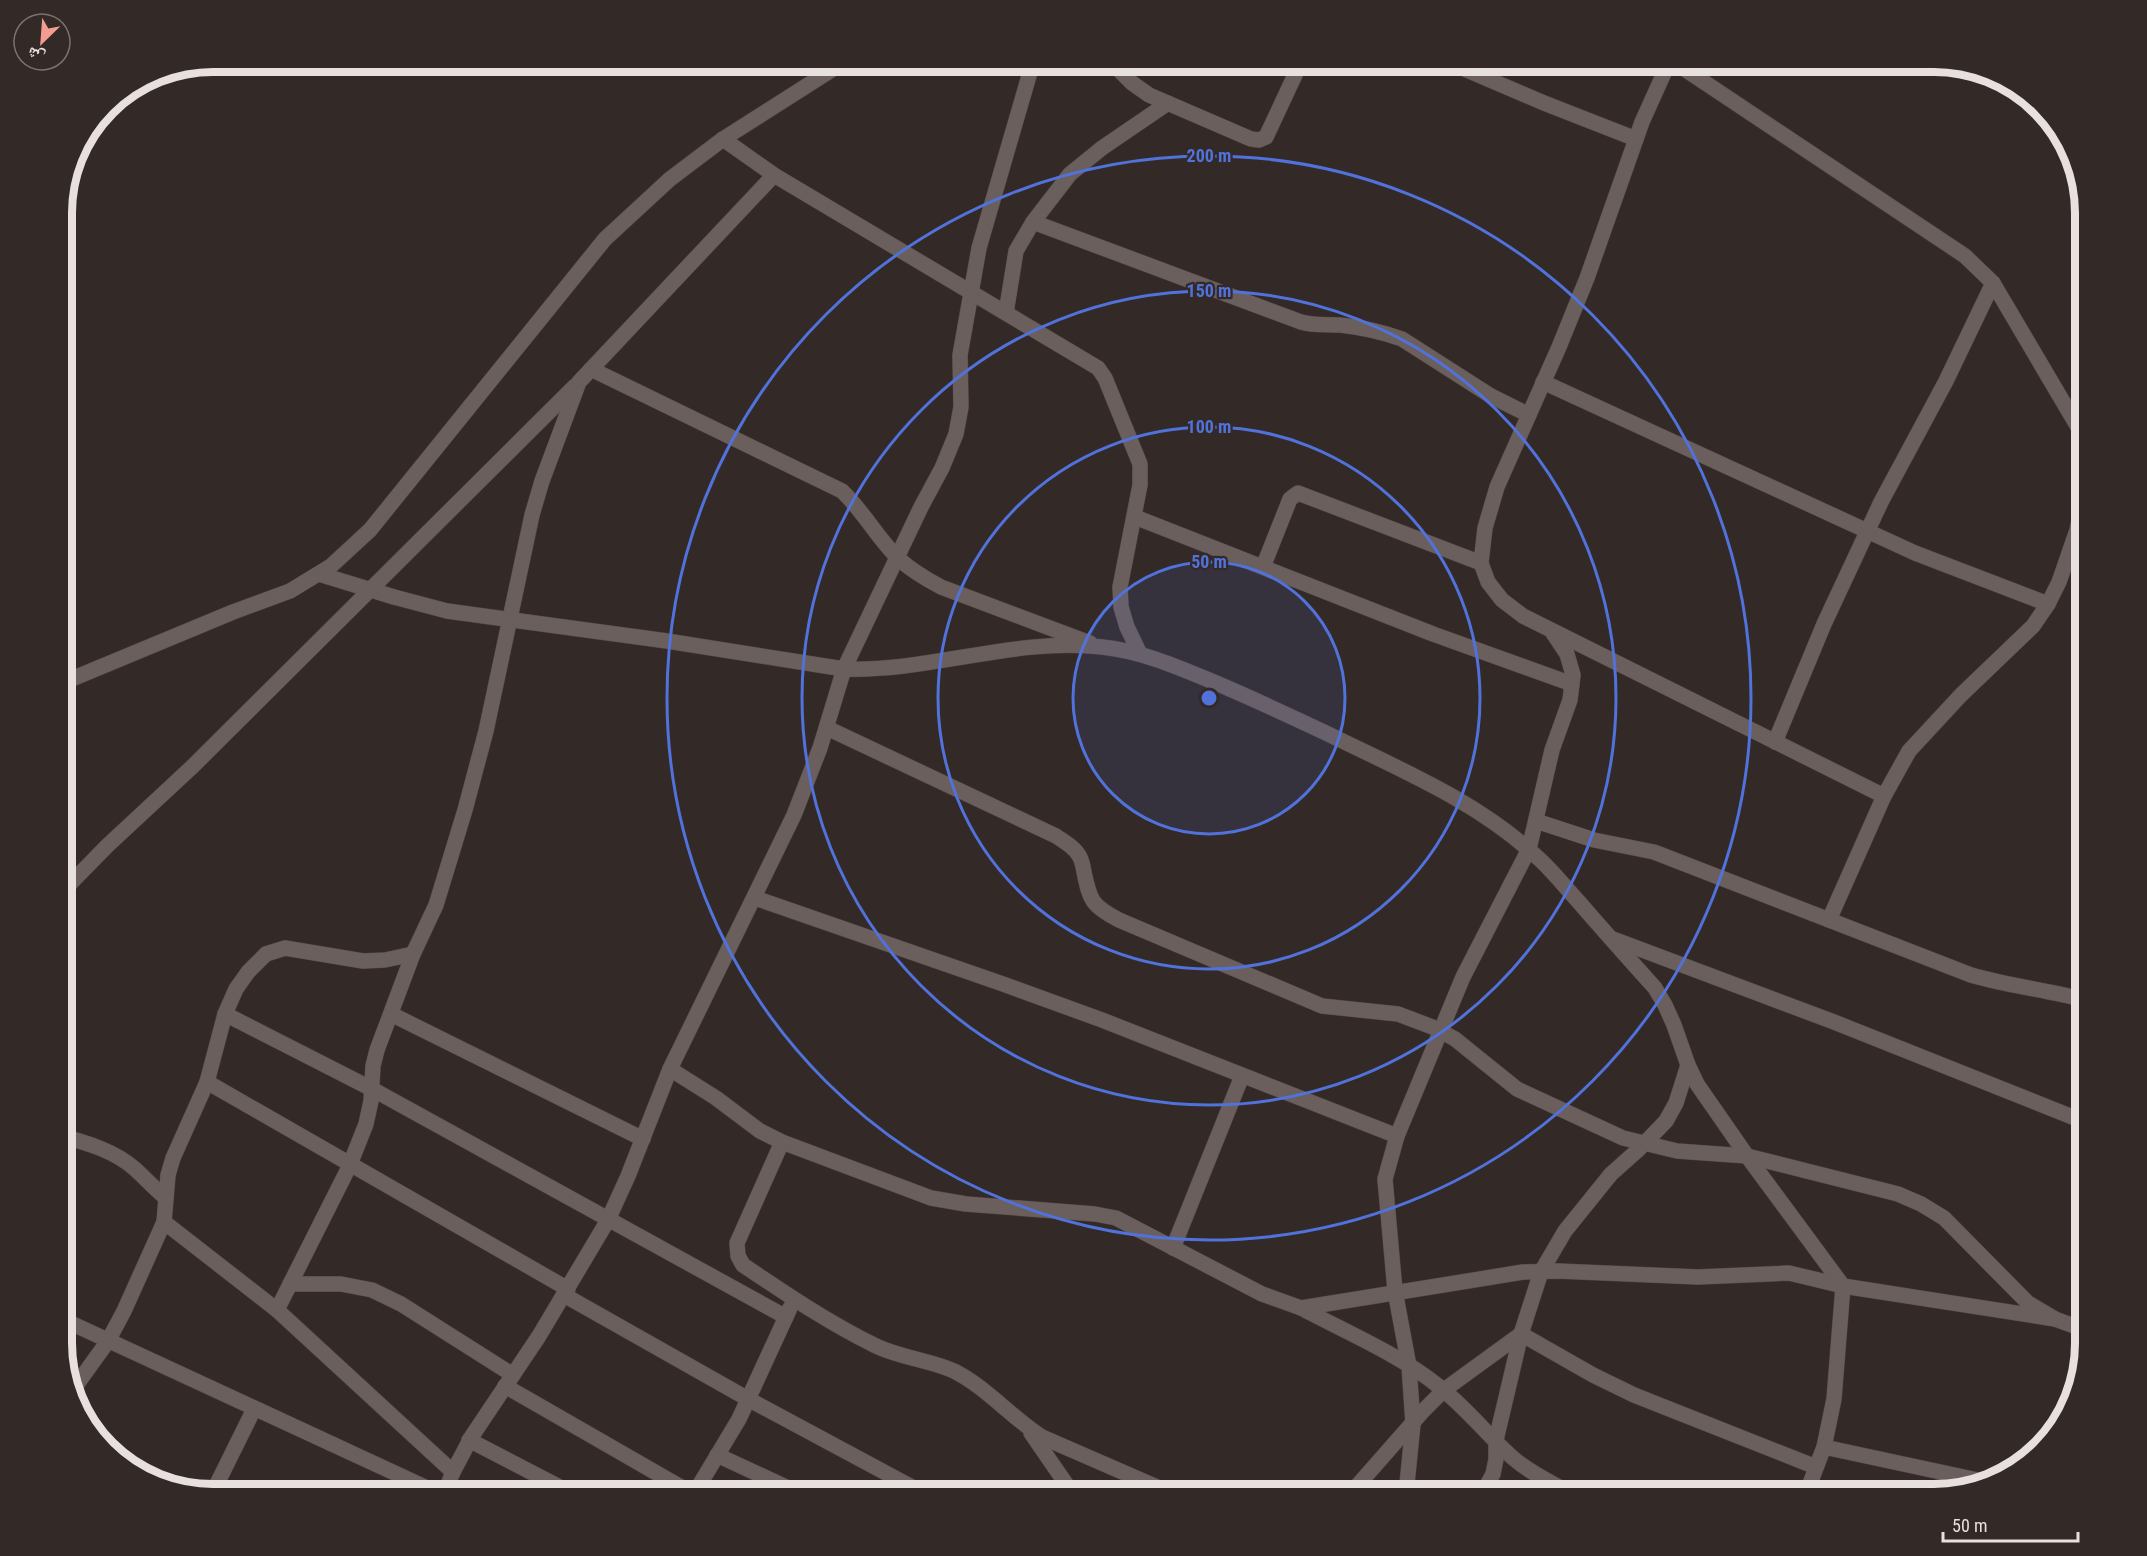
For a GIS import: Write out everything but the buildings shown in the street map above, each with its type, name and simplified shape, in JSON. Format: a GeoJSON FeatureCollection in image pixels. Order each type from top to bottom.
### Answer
{"type":"FeatureCollection","features":[{"type":"Feature","properties":{"kind":"street"},"geometry":{"type":"LineString","coordinates":[[72,679],[232,612],[290,591],[331,566],[370,530],[605,239],[670,178],[723,139],[828,72]]}},
{"type":"Feature","properties":{"kind":"street"},"geometry":{"type":"LineString","coordinates":[[447,1484],[469,1440],[566,1292],[608,1220],[670,1069],[794,815],[827,728],[844,669],[942,468],[956,434],[962,407],[960,355],[978,248],[1030,72]]}},
{"type":"Feature","properties":{"kind":"street"},"geometry":{"type":"LineString","coordinates":[[1121,72],[1149,95],[1251,139],[1259,140],[1266,137],[1296,72]]}},
{"type":"Feature","properties":{"kind":"street"},"geometry":{"type":"LineString","coordinates":[[1471,72],[1636,139]]}},
{"type":"Feature","properties":{"kind":"street"},"geometry":{"type":"LineString","coordinates":[[1666,72],[1636,139],[1587,278],[1497,487],[1481,546],[1481,563],[1488,582],[1502,600],[1523,616],[1884,796]]}},
{"type":"Feature","properties":{"kind":"street"},"geometry":{"type":"LineString","coordinates":[[1689,72],[1965,256],[1994,283],[2075,422]]}},
{"type":"Feature","properties":{"kind":"street"},"geometry":{"type":"LineString","coordinates":[[1006,313],[1016,251],[1033,222],[1070,174],[1102,148],[1168,104]]}},
{"type":"Feature","properties":{"kind":"street"},"geometry":{"type":"LineString","coordinates":[[723,139],[774,175],[1098,368],[1105,378],[1140,464],[1140,485],[1135,517],[1120,587],[1121,607],[1127,627],[1140,654]]}},
{"type":"Feature","properties":{"kind":"street"},"geometry":{"type":"LineString","coordinates":[[72,882],[106,846],[192,767],[579,382],[774,175]]}},
{"type":"Feature","properties":{"kind":"street"},"geometry":{"type":"LineString","coordinates":[[1033,222],[1310,325],[1339,325],[1402,339],[1491,396],[1528,415]]}},
{"type":"Feature","properties":{"kind":"street"},"geometry":{"type":"LineString","coordinates":[[1775,742],[1824,624],[1868,531],[1994,283]]}},
{"type":"Feature","properties":{"kind":"street"},"geometry":{"type":"LineString","coordinates":[[591,369],[842,492],[857,506],[897,557],[921,577],[941,587],[1102,647]]}},
{"type":"Feature","properties":{"kind":"street"},"geometry":{"type":"LineString","coordinates":[[277,1310],[351,1163],[366,1124],[377,1050],[413,954],[436,905],[465,810],[532,514],[579,382]]}},
{"type":"Feature","properties":{"kind":"street"},"geometry":{"type":"LineString","coordinates":[[1543,382],[1915,553],[2048,604]]}},
{"type":"Feature","properties":{"kind":"street"},"geometry":{"type":"LineString","coordinates":[[1263,567],[1290,499],[1298,493],[1481,563]]}},
{"type":"Feature","properties":{"kind":"street"},"geometry":{"type":"LineString","coordinates":[[1135,517],[1433,634],[1572,684]]}},
{"type":"Feature","properties":{"kind":"street"},"geometry":{"type":"LineString","coordinates":[[1829,920],[1884,796],[1909,751],[1961,695],[2033,626],[2059,582],[2075,536]]}},
{"type":"Feature","properties":{"kind":"street"},"geometry":{"type":"LineString","coordinates":[[319,574],[447,611],[667,641],[844,669],[872,670],[982,654],[1061,646],[1102,647],[1140,654],[1186,670],[1272,707],[1435,787],[1475,810],[1539,858],[1655,988],[1665,1005],[1697,1084],[1843,1286],[1834,1399],[1824,1447],[1810,1484]]}},
{"type":"Feature","properties":{"kind":"street"},"geometry":{"type":"LineString","coordinates":[[1407,1484],[1413,1424],[1409,1366],[1395,1291],[1385,1179],[1397,1136],[1463,977],[1529,849],[1552,750],[1570,700],[1574,675],[1567,654],[1551,630]]}},
{"type":"Feature","properties":{"kind":"street"},"geometry":{"type":"LineString","coordinates":[[827,728],[1056,836],[1070,845],[1082,861],[1089,896],[1093,903],[1119,920],[1322,1006],[1398,1014],[1441,1031],[1455,1039],[1517,1089],[1623,1138],[1677,1151],[1747,1156],[1898,1194],[1944,1218],[2028,1303],[2055,1319],[2075,1326]]}},
{"type":"Feature","properties":{"kind":"street"},"geometry":{"type":"LineString","coordinates":[[1536,821],[1594,840],[1654,852],[1971,975],[1995,982],[2075,997]]}},
{"type":"Feature","properties":{"kind":"street"},"geometry":{"type":"LineString","coordinates":[[754,898],[1102,1020],[1397,1136]]}},
{"type":"Feature","properties":{"kind":"street"},"geometry":{"type":"LineString","coordinates":[[1609,937],[1834,1022],[2075,1118]]}},
{"type":"Feature","properties":{"kind":"street"},"geometry":{"type":"LineString","coordinates":[[78,1382],[108,1341],[164,1222],[168,1175],[173,1158],[207,1082],[225,1014],[236,989],[248,972],[266,954],[285,948],[363,961],[385,960],[413,954]]}},
{"type":"Feature","properties":{"kind":"street"},"geometry":{"type":"LineString","coordinates":[[225,1014],[372,1089],[786,1317]]}},
{"type":"Feature","properties":{"kind":"street"},"geometry":{"type":"LineString","coordinates":[[391,1014],[643,1139]]}},
{"type":"Feature","properties":{"kind":"street"},"geometry":{"type":"LineString","coordinates":[[1488,1484],[1493,1474],[1496,1440],[1521,1334],[1540,1272],[1565,1231],[1611,1173],[1666,1121],[1676,1103],[1688,1065]]}},
{"type":"Feature","properties":{"kind":"street"},"geometry":{"type":"LineString","coordinates":[[670,1069],[716,1098],[760,1131],[782,1142],[931,1198],[966,1204],[1095,1214],[1116,1218],[1262,1294],[1301,1308],[1409,1366],[1444,1390],[1513,1458],[1554,1484]]}},
{"type":"Feature","properties":{"kind":"street"},"geometry":{"type":"LineString","coordinates":[[1173,1248],[1242,1076]]}},
{"type":"Feature","properties":{"kind":"street"},"geometry":{"type":"LineString","coordinates":[[207,1082],[351,1163],[748,1399],[905,1484]]}},
{"type":"Feature","properties":{"kind":"street"},"geometry":{"type":"LineString","coordinates":[[72,1139],[94,1146],[121,1159],[166,1198]]}},
{"type":"Feature","properties":{"kind":"street"},"geometry":{"type":"LineString","coordinates":[[782,1142],[737,1243],[738,1256],[743,1265],[794,1299],[877,1346],[898,1355],[953,1371],[969,1380],[1028,1429],[1042,1437],[1150,1484]]}},
{"type":"Feature","properties":{"kind":"street"},"geometry":{"type":"LineString","coordinates":[[164,1222],[277,1310],[453,1472]]}},
{"type":"Feature","properties":{"kind":"street"},"geometry":{"type":"LineString","coordinates":[[1301,1308],[1523,1272],[1698,1277],[1789,1272],[1843,1286],[2055,1319]]}},
{"type":"Feature","properties":{"kind":"street"},"geometry":{"type":"LineString","coordinates":[[290,1284],[341,1284],[372,1290],[401,1304],[509,1381],[677,1484]]}},
{"type":"Feature","properties":{"kind":"street"},"geometry":{"type":"LineString","coordinates":[[699,1484],[739,1419],[794,1299]]}},
{"type":"Feature","properties":{"kind":"street"},"geometry":{"type":"LineString","coordinates":[[72,1324],[420,1484]]}},
{"type":"Feature","properties":{"kind":"street"},"geometry":{"type":"LineString","coordinates":[[1359,1484],[1444,1390],[1521,1334]]}},
{"type":"Feature","properties":{"kind":"street"},"geometry":{"type":"LineString","coordinates":[[1521,1334],[1593,1375],[1634,1395],[1816,1467]]}},
{"type":"Feature","properties":{"kind":"street"},"geometry":{"type":"LineString","coordinates":[[217,1484],[254,1408]]}},
{"type":"Feature","properties":{"kind":"street"},"geometry":{"type":"LineString","coordinates":[[1028,1429],[1066,1484]]}},
{"type":"Feature","properties":{"kind":"street"},"geometry":{"type":"LineString","coordinates":[[469,1440],[554,1484]]}},
{"type":"Feature","properties":{"kind":"street"},"geometry":{"type":"LineString","coordinates":[[1824,1447],[1971,1479]]}},
{"type":"Feature","properties":{"kind":"street"},"geometry":{"type":"LineString","coordinates":[[717,1455],[779,1484]]}}]}
